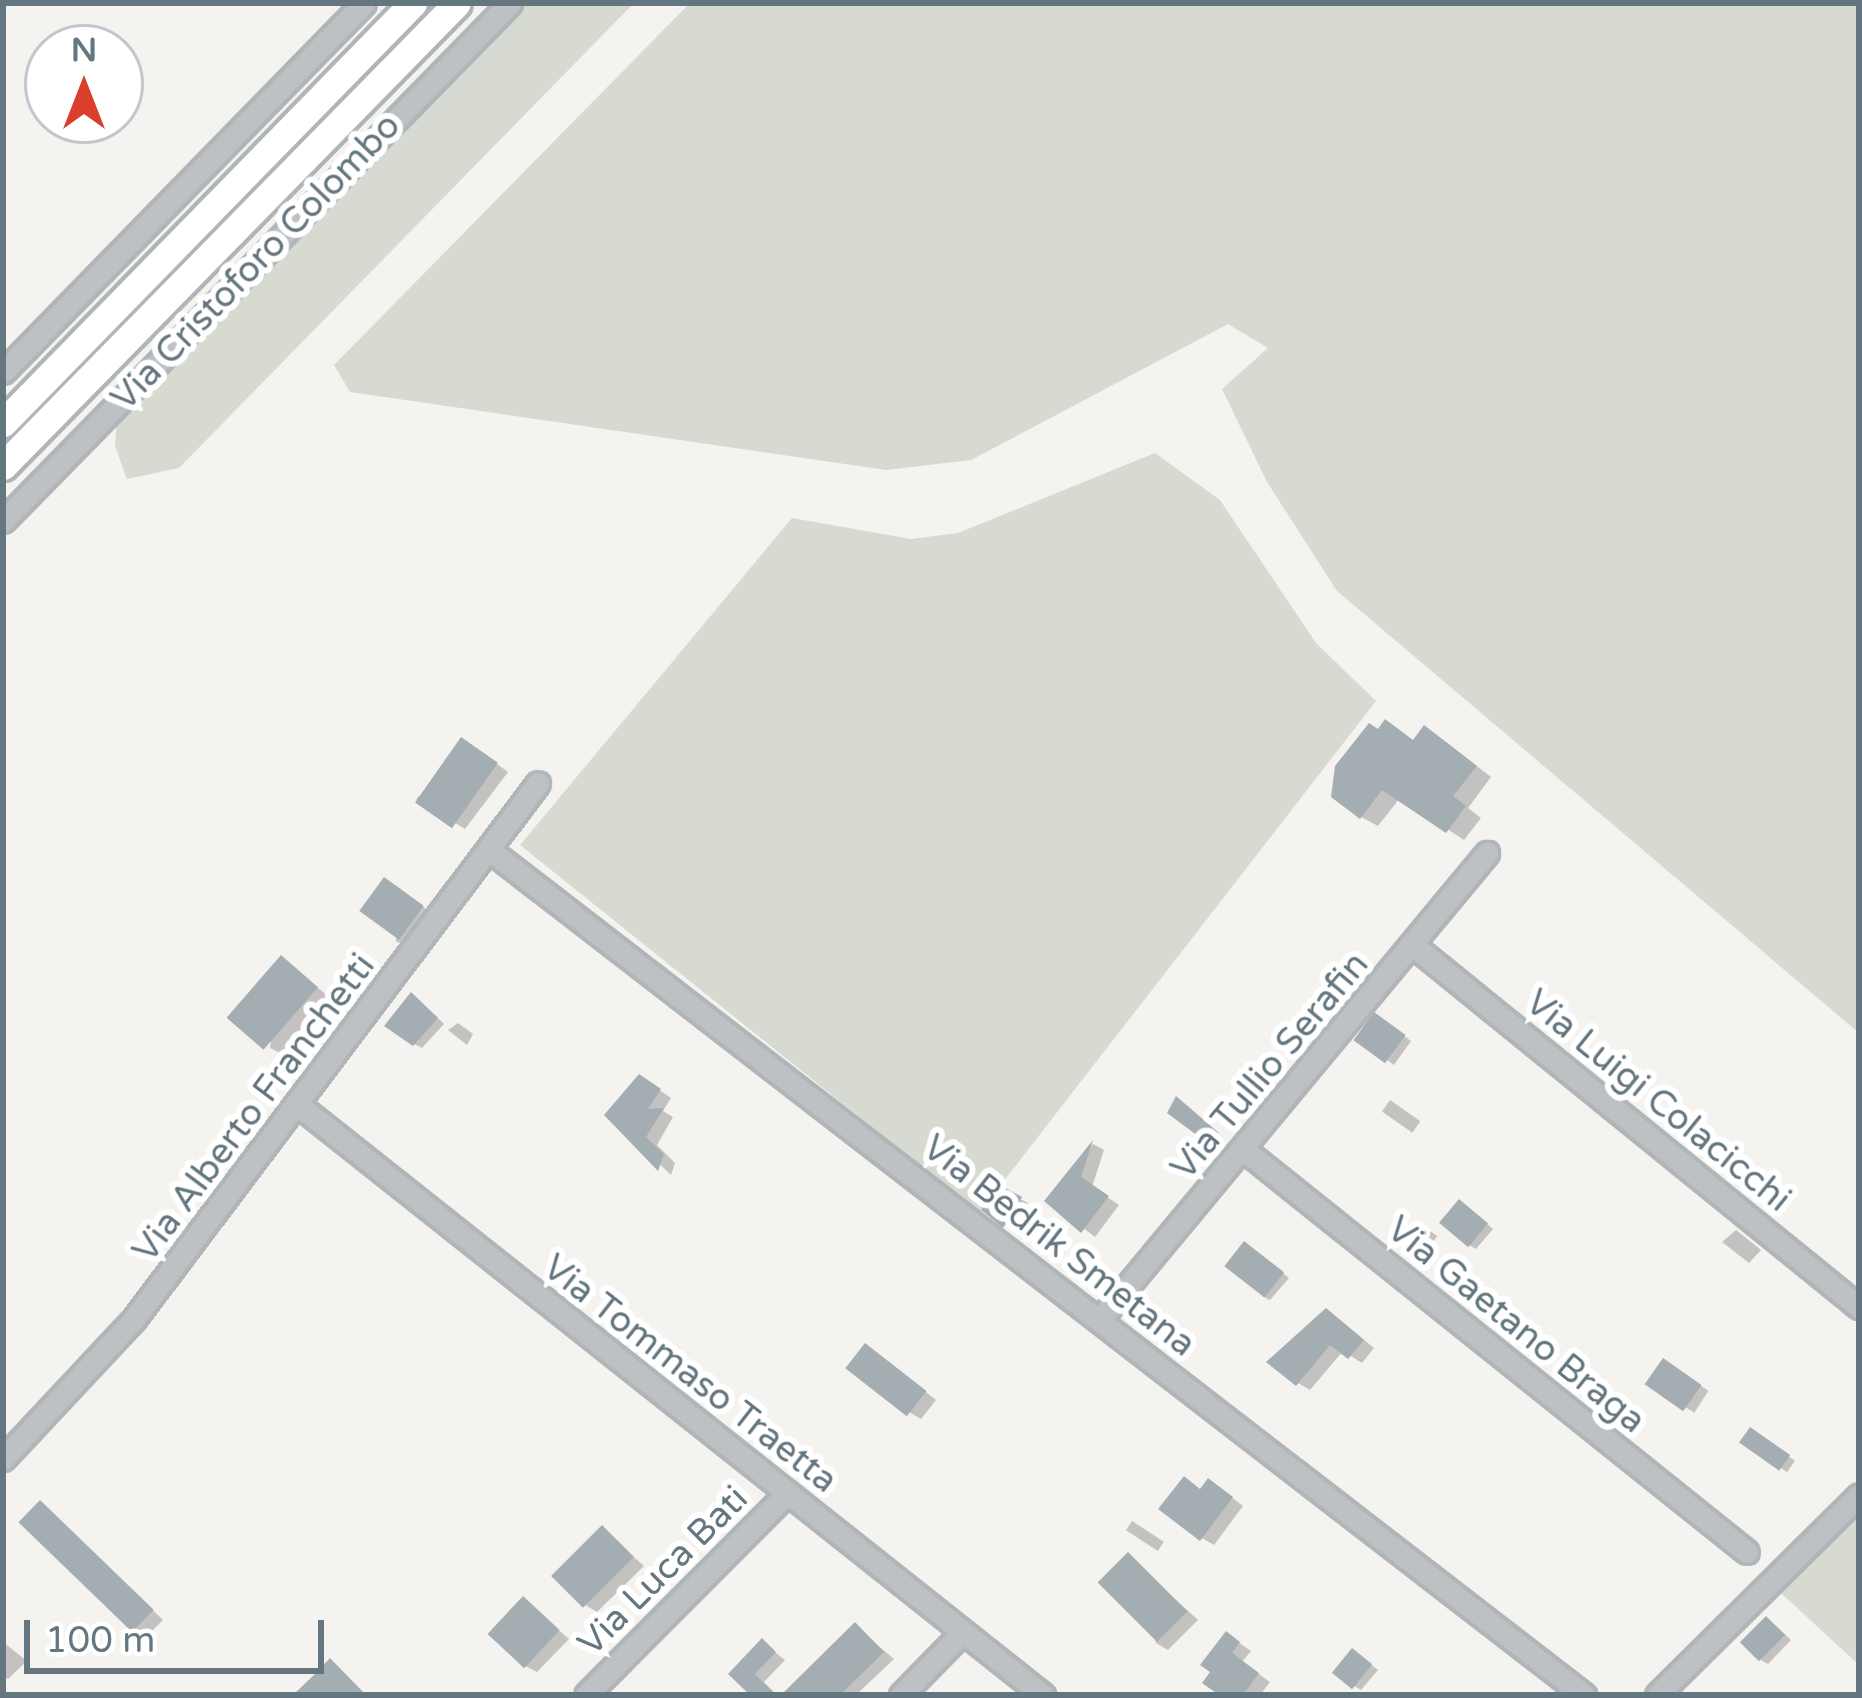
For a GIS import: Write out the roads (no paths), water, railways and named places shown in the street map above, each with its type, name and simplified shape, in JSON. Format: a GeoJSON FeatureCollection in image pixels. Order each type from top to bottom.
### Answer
{"type":"FeatureCollection","features":[{"type":"Feature","properties":{"kind":"main road","name":"Via Cristoforo Colombo"},"geometry":{"type":"LineString","coordinates":[[3,423],[413,3]]}},
{"type":"Feature","properties":{"kind":"main road","name":"Via Cristoforo Colombo"},"geometry":{"type":"LineString","coordinates":[[3,466],[457,3]]}},
{"type":"Feature","properties":{"kind":"street"},"geometry":{"type":"LineString","coordinates":[[3,372],[364,3]]}},
{"type":"Feature","properties":{"kind":"street","name":"Via Cristoforo Colombo"},"geometry":{"type":"LineString","coordinates":[[3,521],[510,3]]}},
{"type":"Feature","properties":{"kind":"street","name":"Via Alberto Franchetti"},"geometry":{"type":"LineString","coordinates":[[3,1459],[134,1319],[492,853],[538,783]]}},
{"type":"Feature","properties":{"kind":"street","name":"Via Bedrik Smetana"},"geometry":{"type":"LineString","coordinates":[[492,853],[1584,1695]]}},
{"type":"Feature","properties":{"kind":"street","name":"Via Tullio Serafin"},"geometry":{"type":"LineString","coordinates":[[1100,1319],[1487,854]]}},
{"type":"Feature","properties":{"kind":"street","name":"Via Luigi Colacicchi"},"geometry":{"type":"LineString","coordinates":[[1415,946],[1859,1307]]}},
{"type":"Feature","properties":{"kind":"street","name":"Via Tommaso Traetta"},"geometry":{"type":"LineString","coordinates":[[297,1104],[1042,1695]]}},
{"type":"Feature","properties":{"kind":"street","name":"Via Gaetano Braga"},"geometry":{"type":"LineString","coordinates":[[1244,1149],[1747,1552]]}},
{"type":"Feature","properties":{"kind":"street","name":"Via Luca Bati"},"geometry":{"type":"LineString","coordinates":[[586,1695],[787,1493]]}},
{"type":"Feature","properties":{"kind":"street"},"geometry":{"type":"LineString","coordinates":[[1657,1695],[1859,1496]]}},
{"type":"Feature","properties":{"kind":"street"},"geometry":{"type":"LineString","coordinates":[[901,1695],[962,1633]]}}]}
